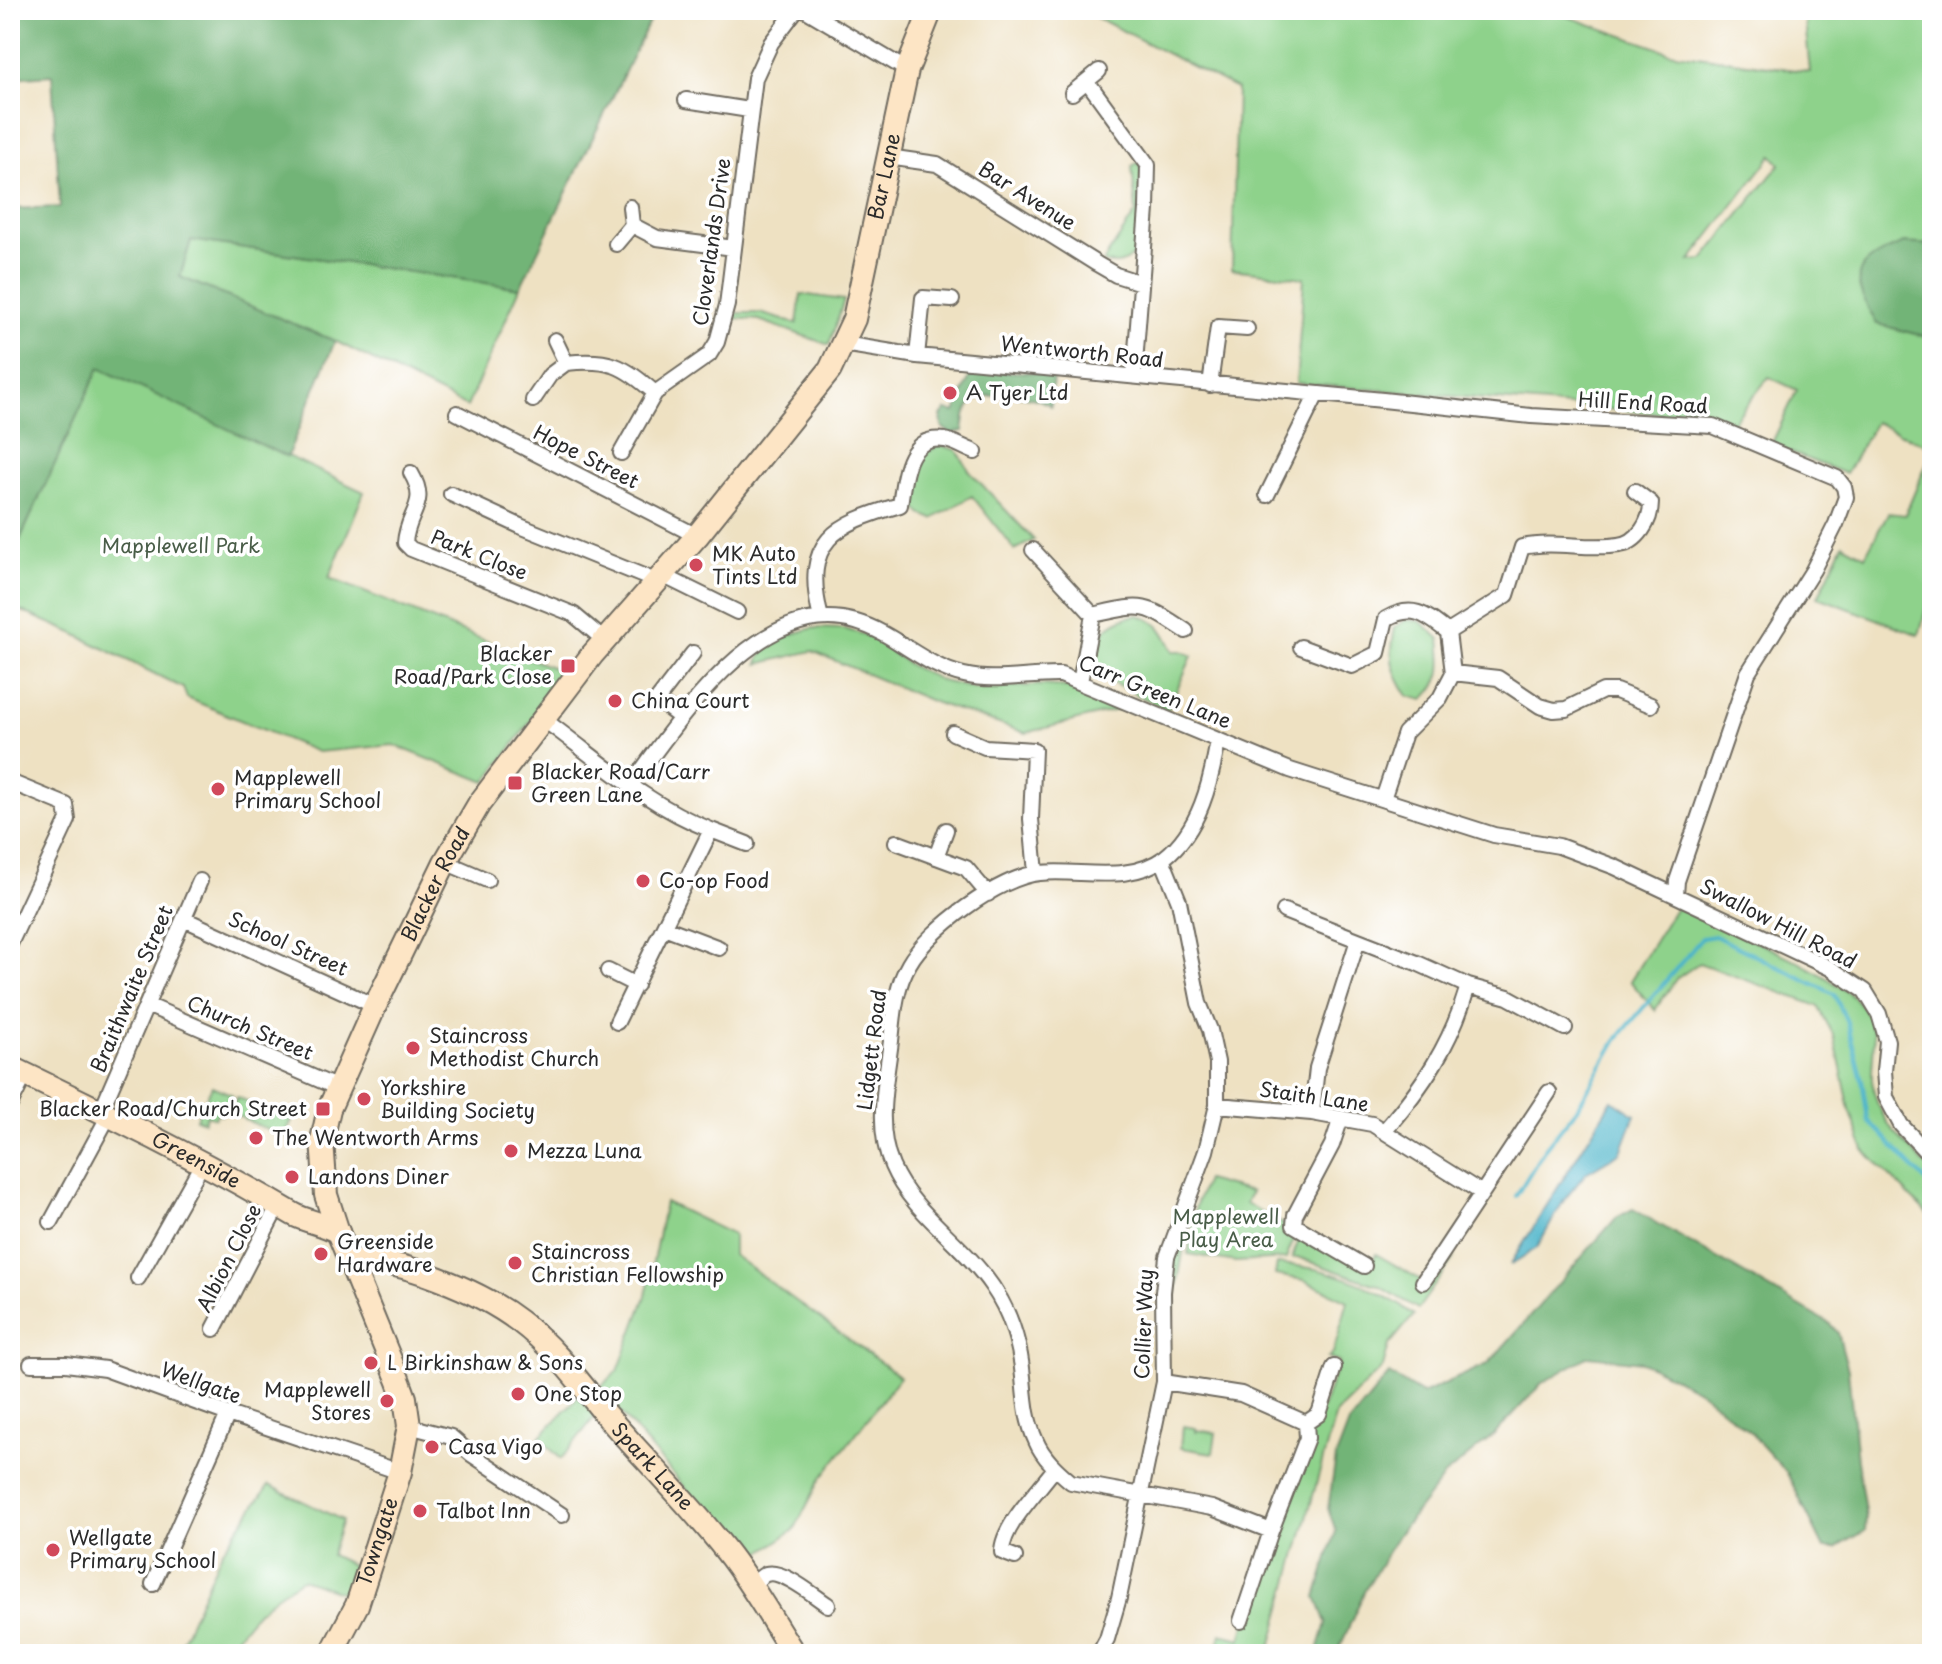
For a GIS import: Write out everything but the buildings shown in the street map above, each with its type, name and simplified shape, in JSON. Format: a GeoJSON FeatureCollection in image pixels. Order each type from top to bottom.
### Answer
{"type":"FeatureCollection","features":[{"type":"Feature","properties":{"kind":"main road","name":"Bar Lane"},"geometry":{"type":"LineString","coordinates":[[843,344],[854,319],[862,285],[907,70],[931,10]]}},
{"type":"Feature","properties":{"kind":"main road","name":"Blacker Road"},"geometry":{"type":"LineString","coordinates":[[338,1232],[326,1195],[322,1140],[325,1121],[375,1006],[445,862],[479,804],[543,719],[604,640],[661,579],[819,385],[843,344]]}},
{"type":"Feature","properties":{"kind":"main road","name":"Greenside"},"geometry":{"type":"LineString","coordinates":[[18,1071],[297,1216],[338,1232]]}},
{"type":"Feature","properties":{"kind":"main road"},"geometry":{"type":"LineString","coordinates":[[281,1206],[326,1195]]}},
{"type":"Feature","properties":{"kind":"main road","name":"Towngate"},"geometry":{"type":"LineString","coordinates":[[331,1654],[357,1605],[400,1472],[409,1426],[402,1389],[338,1232]]}},
{"type":"Feature","properties":{"kind":"main road","name":"Spark Lane"},"geometry":{"type":"LineString","coordinates":[[350,1261],[365,1259],[442,1280],[518,1320],[559,1358],[715,1536],[751,1585],[794,1654]]}},
{"type":"Feature","properties":{"kind":"street","name":"Cloverlands Drive"},"geometry":{"type":"LineString","coordinates":[[621,453],[655,393],[709,355],[717,342],[727,305],[755,78],[762,60],[796,10]]}},
{"type":"Feature","properties":{"kind":"street"},"geometry":{"type":"LineString","coordinates":[[806,10],[907,70]]}},
{"type":"Feature","properties":{"kind":"street"},"geometry":{"type":"LineString","coordinates":[[1072,93],[1099,71]]}},
{"type":"Feature","properties":{"kind":"street"},"geometry":{"type":"LineString","coordinates":[[1087,81],[1148,165],[1134,376]]}},
{"type":"Feature","properties":{"kind":"street"},"geometry":{"type":"LineString","coordinates":[[686,100],[749,110]]}},
{"type":"Feature","properties":{"kind":"street","name":"Bar Avenue"},"geometry":{"type":"LineString","coordinates":[[888,157],[937,164],[1097,264],[1116,275],[1141,283]]}},
{"type":"Feature","properties":{"kind":"street"},"geometry":{"type":"LineString","coordinates":[[616,244],[632,225],[630,207]]}},
{"type":"Feature","properties":{"kind":"street"},"geometry":{"type":"LineString","coordinates":[[632,225],[657,238],[734,248]]}},
{"type":"Feature","properties":{"kind":"street"},"geometry":{"type":"LineString","coordinates":[[917,356],[923,298],[952,300]]}},
{"type":"Feature","properties":{"kind":"street"},"geometry":{"type":"LineString","coordinates":[[1210,385],[1218,327],[1247,329]]}},
{"type":"Feature","properties":{"kind":"street"},"geometry":{"type":"LineString","coordinates":[[555,340],[566,363]]}},
{"type":"Feature","properties":{"kind":"street","name":"Wentworth Road"},"geometry":{"type":"LineString","coordinates":[[843,344],[917,356],[1317,394]]}},
{"type":"Feature","properties":{"kind":"street"},"geometry":{"type":"LineString","coordinates":[[533,400],[550,375],[566,363],[585,361],[624,367],[655,393]]}},
{"type":"Feature","properties":{"kind":"street"},"geometry":{"type":"LineString","coordinates":[[1267,495],[1317,394]]}},
{"type":"Feature","properties":{"kind":"street","name":"Hill End Road"},"geometry":{"type":"LineString","coordinates":[[1317,394],[1531,416],[1713,426],[1837,478],[1844,487],[1846,497],[1819,559],[1748,673],[1682,868],[1676,895]]}},
{"type":"Feature","properties":{"kind":"street","name":"Hope Street"},"geometry":{"type":"LineString","coordinates":[[457,413],[697,536]]}},
{"type":"Feature","properties":{"kind":"street"},"geometry":{"type":"LineString","coordinates":[[821,618],[815,576],[818,560],[832,536],[855,519],[900,505],[907,464],[912,452],[921,445],[946,440],[975,452]]}},
{"type":"Feature","properties":{"kind":"street","name":"Park Close"},"geometry":{"type":"LineString","coordinates":[[411,473],[420,487],[420,499],[405,535],[405,543],[411,549],[573,614],[604,640]]}},
{"type":"Feature","properties":{"kind":"street"},"geometry":{"type":"LineString","coordinates":[[1448,632],[1507,595],[1522,547],[1539,543],[1621,546],[1636,538],[1651,515],[1651,503],[1635,491]]}},
{"type":"Feature","properties":{"kind":"street"},"geometry":{"type":"LineString","coordinates":[[451,494],[535,532],[661,579],[737,612]]}},
{"type":"Feature","properties":{"kind":"street"},"geometry":{"type":"LineString","coordinates":[[1033,550],[1093,615]]}},
{"type":"Feature","properties":{"kind":"street"},"geometry":{"type":"LineString","coordinates":[[1093,615],[1133,606],[1153,609],[1186,631]]}},
{"type":"Feature","properties":{"kind":"street"},"geometry":{"type":"LineString","coordinates":[[1301,647],[1352,666],[1378,653],[1386,619],[1398,612],[1413,610],[1448,632],[1453,673],[1440,698],[1405,733],[1383,799]]}},
{"type":"Feature","properties":{"kind":"street"},"geometry":{"type":"LineString","coordinates":[[1080,682],[1093,615]]}},
{"type":"Feature","properties":{"kind":"street","name":"Carr Green Lane"},"geometry":{"type":"LineString","coordinates":[[630,786],[681,718],[747,650],[778,629],[796,622],[821,618],[853,620],[924,660],[965,676],[1061,675],[1290,770],[1494,835],[1559,846],[1676,895]]}},
{"type":"Feature","properties":{"kind":"street"},"geometry":{"type":"LineString","coordinates":[[681,718],[657,700],[693,653]]}},
{"type":"Feature","properties":{"kind":"street"},"geometry":{"type":"LineString","coordinates":[[1453,673],[1498,678],[1540,706],[1554,710],[1566,709],[1603,691],[1616,691],[1651,705]]}},
{"type":"Feature","properties":{"kind":"street"},"geometry":{"type":"LineString","coordinates":[[543,719],[659,806],[747,844]]}},
{"type":"Feature","properties":{"kind":"street"},"geometry":{"type":"LineString","coordinates":[[953,733],[985,747],[1034,750],[1031,819],[1036,873]]}},
{"type":"Feature","properties":{"kind":"street","name":"Lidgett Road"},"geometry":{"type":"LineString","coordinates":[[1055,1468],[1036,1443],[1024,1404],[1023,1374],[1013,1324],[970,1256],[910,1199],[891,1165],[882,1133],[897,992],[909,963],[930,938],[957,915],[1010,881],[1036,873],[1128,873],[1162,859],[1181,842],[1208,790],[1218,740]]}},
{"type":"Feature","properties":{"kind":"street"},"geometry":{"type":"LineString","coordinates":[[10,782],[66,805],[68,820],[10,944]]}},
{"type":"Feature","properties":{"kind":"street"},"geometry":{"type":"LineString","coordinates":[[617,1022],[711,830]]}},
{"type":"Feature","properties":{"kind":"street"},"geometry":{"type":"LineString","coordinates":[[936,857],[946,830]]}},
{"type":"Feature","properties":{"kind":"street"},"geometry":{"type":"LineString","coordinates":[[896,842],[966,868],[988,894]]}},
{"type":"Feature","properties":{"kind":"street","name":"Collier Way"},"geometry":{"type":"LineString","coordinates":[[1099,1654],[1107,1639],[1119,1598],[1164,1382],[1163,1292],[1167,1257],[1206,1151],[1217,1105],[1217,1062],[1210,1030],[1196,992],[1179,901],[1162,859]]}},
{"type":"Feature","properties":{"kind":"street"},"geometry":{"type":"LineString","coordinates":[[445,862],[487,880]]}},
{"type":"Feature","properties":{"kind":"street","name":"Braithwaite Street"},"geometry":{"type":"LineString","coordinates":[[104,1115],[200,881]]}},
{"type":"Feature","properties":{"kind":"street","name":"Swallow Hill Road"},"geometry":{"type":"LineString","coordinates":[[1676,895],[1830,968],[1865,991],[1879,1014],[1887,1041],[1884,1071],[1886,1097],[1901,1125],[1932,1158]]}},
{"type":"Feature","properties":{"kind":"street"},"geometry":{"type":"LineString","coordinates":[[1284,911],[1468,986],[1508,997],[1565,1028]]}},
{"type":"Feature","properties":{"kind":"street","name":"School Street"},"geometry":{"type":"LineString","coordinates":[[184,919],[375,1006]]}},
{"type":"Feature","properties":{"kind":"street"},"geometry":{"type":"LineString","coordinates":[[664,927],[719,948]]}},
{"type":"Feature","properties":{"kind":"street"},"geometry":{"type":"LineString","coordinates":[[1312,1113],[1317,1068],[1358,940]]}},
{"type":"Feature","properties":{"kind":"street"},"geometry":{"type":"LineString","coordinates":[[608,971],[636,985]]}},
{"type":"Feature","properties":{"kind":"street"},"geometry":{"type":"LineString","coordinates":[[1384,1131],[1417,1093],[1447,1044],[1468,986]]}},
{"type":"Feature","properties":{"kind":"street","name":"Church Street"},"geometry":{"type":"LineString","coordinates":[[147,1005],[338,1088]]}},
{"type":"Feature","properties":{"kind":"street","name":"Greenside"},"geometry":{"type":"LineString","coordinates":[[10,1105],[18,1071]]}},
{"type":"Feature","properties":{"kind":"street"},"geometry":{"type":"LineString","coordinates":[[1423,1282],[1549,1092]]}},
{"type":"Feature","properties":{"kind":"street","name":"Staith Lane"},"geometry":{"type":"LineString","coordinates":[[1217,1105],[1312,1113],[1372,1124],[1482,1193]]}},
{"type":"Feature","properties":{"kind":"street"},"geometry":{"type":"LineString","coordinates":[[51,1222],[104,1115]]}},
{"type":"Feature","properties":{"kind":"street"},"geometry":{"type":"LineString","coordinates":[[1341,1118],[1332,1145],[1295,1215],[1294,1225],[1364,1266]]}},
{"type":"Feature","properties":{"kind":"street"},"geometry":{"type":"LineString","coordinates":[[138,1278],[202,1164]]}},
{"type":"Feature","properties":{"kind":"street","name":"Albion Close"},"geometry":{"type":"LineString","coordinates":[[214,1329],[281,1206]]}},
{"type":"Feature","properties":{"kind":"street","name":"Wellgate"},"geometry":{"type":"LineString","coordinates":[[31,1364],[105,1369],[400,1472]]}},
{"type":"Feature","properties":{"kind":"street"},"geometry":{"type":"LineString","coordinates":[[1306,1423],[1319,1414],[1334,1367]]}},
{"type":"Feature","properties":{"kind":"street"},"geometry":{"type":"LineString","coordinates":[[1164,1382],[1241,1394],[1306,1423]]}},
{"type":"Feature","properties":{"kind":"street"},"geometry":{"type":"LineString","coordinates":[[153,1584],[228,1414]]}},
{"type":"Feature","properties":{"kind":"street"},"geometry":{"type":"LineString","coordinates":[[1241,1621],[1307,1438],[1306,1423]]}},
{"type":"Feature","properties":{"kind":"street"},"geometry":{"type":"LineString","coordinates":[[409,1426],[451,1437],[471,1454],[562,1515]]}},
{"type":"Feature","properties":{"kind":"street"},"geometry":{"type":"LineString","coordinates":[[1015,1557],[1002,1552],[1002,1540],[1012,1522],[1055,1468],[1071,1482],[1212,1508],[1271,1531]]}},
{"type":"Feature","properties":{"kind":"street"},"geometry":{"type":"LineString","coordinates":[[751,1585],[764,1574],[776,1573],[828,1605]]}},
{"type":"Feature","properties":{"kind":"green space"},"geometry":{"type":"Polygon","coordinates":[[[10,10],[655,10],[520,288],[191,240],[180,277],[335,341],[287,457],[99,368],[10,561],[10,243],[16,224],[10,223],[10,209],[60,207],[52,75],[10,78],[10,10]]]}},
{"type":"Feature","properties":{"kind":"green space"},"geometry":{"type":"Polygon","coordinates":[[[1082,10],[1566,10],[1566,16],[1669,52],[1810,72],[1804,10],[1932,10],[1932,247],[1877,324],[1932,338],[1932,448],[1875,422],[1846,474],[1771,445],[1797,390],[1769,377],[1729,427],[1723,419],[1296,383],[1304,278],[1232,269],[1237,89],[1082,10]],[[1772,155],[1690,261],[1703,260],[1780,164],[1772,155]]]}},
{"type":"Feature","properties":{"kind":"green space"},"geometry":{"type":"Polygon","coordinates":[[[1139,162],[1142,169],[1137,250],[1122,263],[1103,262],[1136,212],[1132,166],[1139,162]]]}},
{"type":"Feature","properties":{"kind":"green space"},"geometry":{"type":"Polygon","coordinates":[[[191,240],[520,288],[467,407],[335,341],[180,277],[191,240]]]}},
{"type":"Feature","properties":{"kind":"green space"},"geometry":{"type":"Polygon","coordinates":[[[1904,243],[1932,245],[1932,338],[1877,324],[1861,293],[1860,273],[1865,265],[1874,257],[1904,243]]]}},
{"type":"Feature","properties":{"kind":"green space"},"geometry":{"type":"Polygon","coordinates":[[[801,294],[844,300],[829,345],[759,320],[733,318],[734,313],[760,313],[797,324],[801,294]]]}},
{"type":"Feature","properties":{"kind":"green space","name":"Mapplewell Park"},"geometry":{"type":"Polygon","coordinates":[[[99,367],[364,492],[329,578],[566,673],[486,782],[394,745],[317,752],[187,698],[183,688],[75,634],[10,606],[10,561],[99,367]]]}},
{"type":"Feature","properties":{"kind":"green space"},"geometry":{"type":"Polygon","coordinates":[[[972,371],[1053,373],[1051,406],[1012,395],[980,398],[968,408],[963,431],[951,434],[942,427],[941,416],[946,410],[955,412],[972,371]]]}},
{"type":"Feature","properties":{"kind":"green space"},"geometry":{"type":"Polygon","coordinates":[[[940,445],[957,450],[970,472],[1034,540],[1015,550],[972,496],[933,519],[921,514],[913,502],[916,475],[920,461],[940,445]]]}},
{"type":"Feature","properties":{"kind":"green space"},"geometry":{"type":"Polygon","coordinates":[[[1932,451],[1932,493],[1925,518],[1932,521],[1932,586],[1919,635],[1818,597],[1843,544],[1865,556],[1888,513],[1905,515],[1932,451]]]}},
{"type":"Feature","properties":{"kind":"green space"},"geometry":{"type":"Polygon","coordinates":[[[1138,615],[1160,628],[1173,651],[1192,656],[1168,710],[1100,677],[1095,669],[1097,648],[1104,632],[1117,621],[1138,615]]]}},
{"type":"Feature","properties":{"kind":"green space"},"geometry":{"type":"Polygon","coordinates":[[[1406,620],[1420,621],[1440,639],[1441,672],[1435,686],[1423,700],[1408,696],[1392,663],[1395,627],[1406,620]]]}},
{"type":"Feature","properties":{"kind":"green space"},"geometry":{"type":"Polygon","coordinates":[[[813,628],[844,629],[869,636],[911,666],[942,681],[976,689],[1041,685],[1071,687],[1117,710],[1026,733],[936,703],[812,651],[758,664],[772,644],[813,628]]]}},
{"type":"Feature","properties":{"kind":"green space"},"geometry":{"type":"Polygon","coordinates":[[[1676,907],[1780,953],[1835,983],[1855,999],[1867,1014],[1873,1031],[1872,1080],[1879,1107],[1893,1130],[1932,1171],[1932,1219],[1864,1150],[1850,1110],[1834,1036],[1818,1006],[1699,963],[1676,979],[1655,1010],[1630,981],[1676,907]]]}},
{"type":"Feature","properties":{"kind":"green space"},"geometry":{"type":"Polygon","coordinates":[[[212,1086],[233,1095],[221,1115],[217,1113],[215,1118],[207,1115],[204,1122],[196,1119],[212,1086]]]}},
{"type":"Feature","properties":{"kind":"green space"},"geometry":{"type":"Polygon","coordinates":[[[237,1097],[292,1120],[284,1138],[230,1112],[237,1097]]]}},
{"type":"Feature","properties":{"kind":"green space","name":"Mapplewell Play Area"},"geometry":{"type":"Polygon","coordinates":[[[1206,1180],[1251,1192],[1246,1203],[1297,1232],[1286,1259],[1236,1262],[1188,1254],[1196,1205],[1206,1180]]]}},
{"type":"Feature","properties":{"kind":"green space"},"geometry":{"type":"Polygon","coordinates":[[[665,1202],[733,1235],[733,1255],[900,1377],[820,1480],[794,1530],[748,1561],[599,1388],[618,1371],[646,1296],[665,1202]]]}},
{"type":"Feature","properties":{"kind":"green space"},"geometry":{"type":"Polygon","coordinates":[[[1633,1209],[1830,1324],[1838,1333],[1848,1370],[1865,1531],[1836,1548],[1824,1548],[1787,1473],[1750,1432],[1697,1389],[1642,1362],[1589,1356],[1542,1383],[1495,1434],[1445,1475],[1398,1535],[1365,1590],[1337,1654],[1317,1654],[1326,1623],[1316,1597],[1336,1531],[1328,1509],[1336,1457],[1349,1423],[1389,1374],[1422,1394],[1488,1364],[1616,1218],[1633,1209]]]}},
{"type":"Feature","properties":{"kind":"green space"},"geometry":{"type":"Polygon","coordinates":[[[1189,1217],[1171,1322],[1169,1281],[1189,1217]]]}},
{"type":"Feature","properties":{"kind":"green space"},"geometry":{"type":"Polygon","coordinates":[[[1302,1232],[1368,1268],[1376,1254],[1423,1281],[1435,1267],[1453,1259],[1418,1309],[1379,1286],[1300,1258],[1292,1258],[1302,1232]]]}},
{"type":"Feature","properties":{"kind":"green space"},"geometry":{"type":"Polygon","coordinates":[[[1277,1264],[1314,1269],[1349,1279],[1383,1295],[1414,1315],[1389,1345],[1383,1367],[1336,1413],[1269,1654],[1216,1654],[1221,1634],[1241,1639],[1249,1614],[1256,1612],[1264,1584],[1261,1577],[1276,1529],[1282,1523],[1311,1430],[1317,1422],[1339,1362],[1328,1358],[1333,1353],[1348,1301],[1304,1280],[1275,1275],[1277,1264]]]}},
{"type":"Feature","properties":{"kind":"green space"},"geometry":{"type":"Polygon","coordinates":[[[579,1396],[597,1414],[561,1459],[539,1438],[579,1396]]]}},
{"type":"Feature","properties":{"kind":"green space"},"geometry":{"type":"Polygon","coordinates":[[[1183,1426],[1196,1428],[1196,1433],[1197,1430],[1216,1433],[1213,1453],[1181,1448],[1183,1426]]]}},
{"type":"Feature","properties":{"kind":"green space"},"geometry":{"type":"Polygon","coordinates":[[[269,1485],[342,1520],[331,1555],[356,1567],[345,1594],[302,1579],[258,1611],[225,1654],[159,1654],[178,1650],[222,1551],[269,1485]]]}},
{"type":"Feature","properties":{"kind":"water"},"geometry":{"type":"Polygon","coordinates":[[[1612,1100],[1635,1115],[1621,1152],[1586,1173],[1564,1200],[1537,1248],[1510,1265],[1612,1100]]]}},
{"type":"Feature","properties":{"kind":"waterway"},"geometry":{"type":"LineString","coordinates":[[1516,1196],[1546,1147],[1576,1110],[1617,1039],[1702,938],[1715,936],[1834,994],[1847,1022],[1862,1080],[1868,1120],[1932,1188]]}},
{"type":"Feature","properties":{"kind":"place","name":"A Tyer Ltd"},"geometry":{"type":"Point","coordinates":[950,393]}},
{"type":"Feature","properties":{"kind":"place","name":"MK Auto Tints Ltd"},"geometry":{"type":"Point","coordinates":[696,565]}},
{"type":"Feature","properties":{"kind":"place","name":"Blacker Road/Park Close"},"geometry":{"type":"Point","coordinates":[568,666]}},
{"type":"Feature","properties":{"kind":"place","name":"China Court"},"geometry":{"type":"Point","coordinates":[615,701]}},
{"type":"Feature","properties":{"kind":"place","name":"Blacker Road/Carr Green Lane"},"geometry":{"type":"Point","coordinates":[515,783]}},
{"type":"Feature","properties":{"kind":"place","name":"Mapplewell Primary School"},"geometry":{"type":"Point","coordinates":[218,789]}},
{"type":"Feature","properties":{"kind":"place","name":"Co-op Food"},"geometry":{"type":"Point","coordinates":[643,881]}},
{"type":"Feature","properties":{"kind":"place","name":"Staincross Methodist Church"},"geometry":{"type":"Point","coordinates":[413,1048]}},
{"type":"Feature","properties":{"kind":"place","name":"Yorkshire Building Society"},"geometry":{"type":"Point","coordinates":[364,1099]}},
{"type":"Feature","properties":{"kind":"place","name":"Blacker Road/Church Street"},"geometry":{"type":"Point","coordinates":[323,1109]}},
{"type":"Feature","properties":{"kind":"place","name":"The Wentworth Arms"},"geometry":{"type":"Point","coordinates":[256,1138]}},
{"type":"Feature","properties":{"kind":"place","name":"Mezza Luna"},"geometry":{"type":"Point","coordinates":[511,1151]}},
{"type":"Feature","properties":{"kind":"place","name":"Landons Diner"},"geometry":{"type":"Point","coordinates":[292,1177]}},
{"type":"Feature","properties":{"kind":"place","name":"Greenside Hardware"},"geometry":{"type":"Point","coordinates":[321,1254]}},
{"type":"Feature","properties":{"kind":"place","name":"Staincross Christian Fellowship"},"geometry":{"type":"Point","coordinates":[515,1263]}},
{"type":"Feature","properties":{"kind":"place","name":"L Birkinshaw & Sons"},"geometry":{"type":"Point","coordinates":[371,1363]}},
{"type":"Feature","properties":{"kind":"place","name":"One Stop"},"geometry":{"type":"Point","coordinates":[518,1394]}},
{"type":"Feature","properties":{"kind":"place","name":"Mapplewell Stores"},"geometry":{"type":"Point","coordinates":[387,1401]}},
{"type":"Feature","properties":{"kind":"place","name":"Casa Vigo"},"geometry":{"type":"Point","coordinates":[432,1447]}},
{"type":"Feature","properties":{"kind":"place","name":"Talbot Inn"},"geometry":{"type":"Point","coordinates":[420,1511]}},
{"type":"Feature","properties":{"kind":"place","name":"Wellgate Primary School"},"geometry":{"type":"Point","coordinates":[53,1550]}}]}
